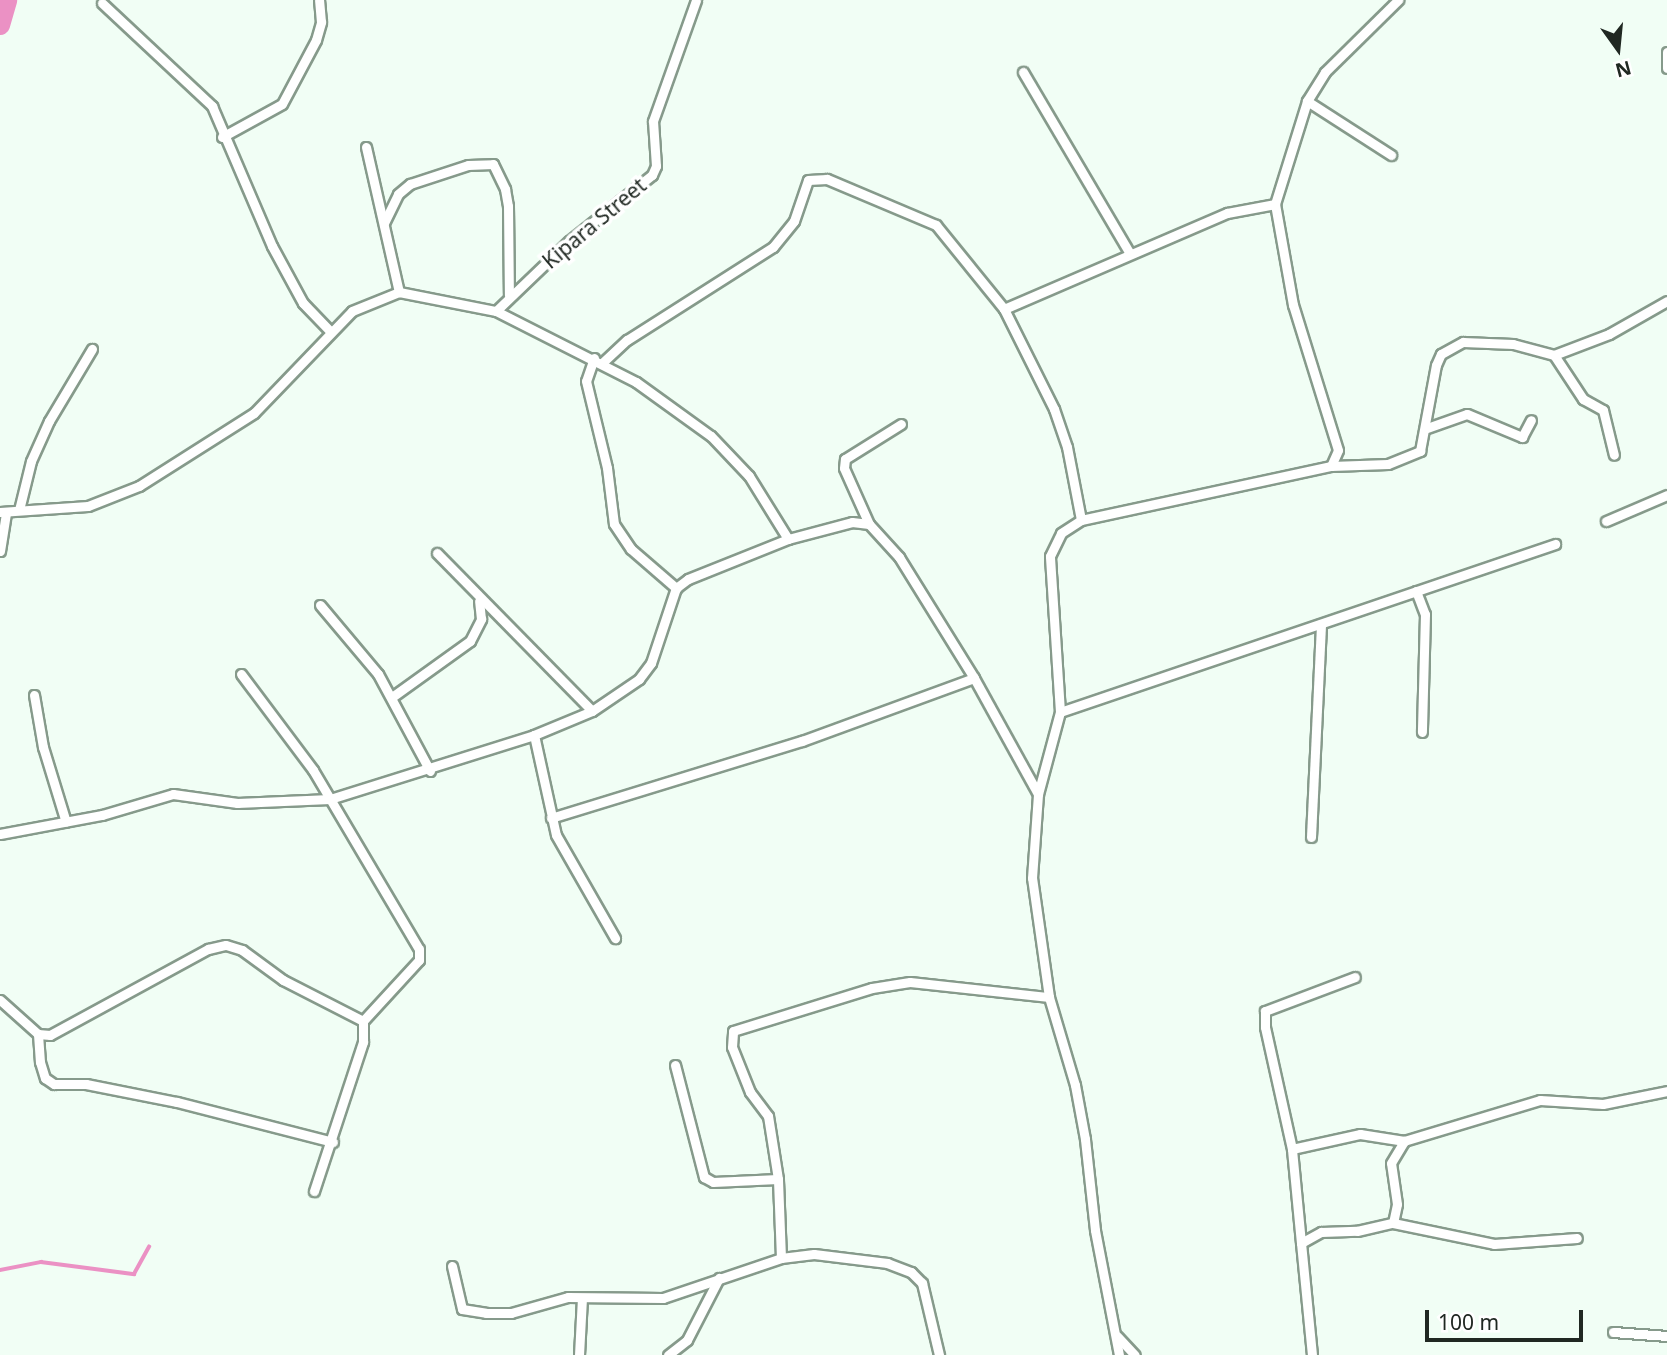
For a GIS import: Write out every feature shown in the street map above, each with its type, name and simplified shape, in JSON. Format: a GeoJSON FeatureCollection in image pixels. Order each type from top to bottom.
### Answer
{"type":"FeatureCollection","features":[{"type":"Feature","properties":{"kind":"street"},"geometry":{"type":"LineString","coordinates":[[222,137],[282,104],[316,40],[321,22],[319,0]]}},
{"type":"Feature","properties":{"kind":"street","name":"Kipara Street"},"geometry":{"type":"LineString","coordinates":[[496,310],[509,295],[652,175],[656,166],[653,121],[696,0]]}},
{"type":"Feature","properties":{"kind":"street"},"geometry":{"type":"LineString","coordinates":[[1331,466],[1338,450],[1293,305],[1275,204],[1307,101],[1325,72],[1398,0]]}},
{"type":"Feature","properties":{"kind":"street"},"geometry":{"type":"LineString","coordinates":[[102,3],[212,106],[222,137],[303,303],[330,331]]}},
{"type":"Feature","properties":{"kind":"street"},"geometry":{"type":"LineString","coordinates":[[1667,52],[1667,68]]}},
{"type":"Feature","properties":{"kind":"street"},"geometry":{"type":"LineString","coordinates":[[1023,72],[1129,252]]}},
{"type":"Feature","properties":{"kind":"street"},"geometry":{"type":"LineString","coordinates":[[1307,101],[1391,155]]}},
{"type":"Feature","properties":{"kind":"street"},"geometry":{"type":"LineString","coordinates":[[366,147],[399,292]]}},
{"type":"Feature","properties":{"kind":"street"},"geometry":{"type":"LineString","coordinates":[[384,223],[398,194],[410,184],[460,168],[493,164],[508,206],[509,295]]}},
{"type":"Feature","properties":{"kind":"street"},"geometry":{"type":"LineString","coordinates":[[676,588],[631,549],[614,524],[607,468],[586,381],[598,361],[627,340],[772,247],[794,221],[808,180],[816,178],[936,225],[1004,309],[1054,409],[1067,447],[1081,520]]}},
{"type":"Feature","properties":{"kind":"street"},"geometry":{"type":"LineString","coordinates":[[1004,309],[1129,252],[1227,213],[1275,204]]}},
{"type":"Feature","properties":{"kind":"street"},"geometry":{"type":"LineString","coordinates":[[0,551],[3,513],[98,503],[181,462],[254,413],[352,311],[399,292],[496,310],[598,361],[682,411],[711,436],[749,476],[788,539]]}},
{"type":"Feature","properties":{"kind":"street"},"geometry":{"type":"LineString","coordinates":[[1119,1355],[1095,1230],[1075,1085],[1049,997],[1032,878],[1032,836],[1038,794],[1060,712],[1050,556],[1061,533],[1081,520],[1331,466],[1403,461],[1420,452],[1427,428],[1436,365],[1449,346],[1463,342],[1513,344],[1554,355],[1609,334],[1667,301]]}},
{"type":"Feature","properties":{"kind":"street"},"geometry":{"type":"LineString","coordinates":[[19,510],[32,461],[49,421],[92,349]]}},
{"type":"Feature","properties":{"kind":"street"},"geometry":{"type":"LineString","coordinates":[[1554,355],[1583,399],[1603,410],[1614,454]]}},
{"type":"Feature","properties":{"kind":"street"},"geometry":{"type":"LineString","coordinates":[[1427,428],[1467,414],[1522,437],[1531,420]]}},
{"type":"Feature","properties":{"kind":"street"},"geometry":{"type":"LineString","coordinates":[[901,424],[845,459],[845,468],[869,524],[899,557],[974,678],[1038,794]]}},
{"type":"Feature","properties":{"kind":"street"},"geometry":{"type":"LineString","coordinates":[[1606,520],[1667,495]]}},
{"type":"Feature","properties":{"kind":"street"},"geometry":{"type":"LineString","coordinates":[[0,834],[66,822],[173,794],[237,803],[330,799],[430,771],[534,734],[592,711],[647,671],[676,588],[788,539],[852,522],[869,524]]}},
{"type":"Feature","properties":{"kind":"street"},"geometry":{"type":"LineString","coordinates":[[1060,712],[1555,544]]}},
{"type":"Feature","properties":{"kind":"street"},"geometry":{"type":"LineString","coordinates":[[437,553],[479,601],[592,711]]}},
{"type":"Feature","properties":{"kind":"street"},"geometry":{"type":"LineString","coordinates":[[1416,591],[1425,614],[1422,732]]}},
{"type":"Feature","properties":{"kind":"street"},"geometry":{"type":"LineString","coordinates":[[392,697],[470,641],[481,619],[479,601]]}},
{"type":"Feature","properties":{"kind":"street"},"geometry":{"type":"LineString","coordinates":[[320,605],[351,638],[392,697],[430,771]]}},
{"type":"Feature","properties":{"kind":"street"},"geometry":{"type":"LineString","coordinates":[[1311,837],[1321,624]]}},
{"type":"Feature","properties":{"kind":"street"},"geometry":{"type":"LineString","coordinates":[[241,674],[292,738],[420,954],[363,1021],[363,1042],[333,1142],[314,1191]]}},
{"type":"Feature","properties":{"kind":"street"},"geometry":{"type":"LineString","coordinates":[[551,818],[802,741],[974,678]]}},
{"type":"Feature","properties":{"kind":"street"},"geometry":{"type":"LineString","coordinates":[[34,695],[43,747],[66,822]]}},
{"type":"Feature","properties":{"kind":"street"},"geometry":{"type":"LineString","coordinates":[[534,734],[551,818],[615,938]]}},
{"type":"Feature","properties":{"kind":"street"},"geometry":{"type":"LineString","coordinates":[[38,1034],[62,1032],[184,962],[226,945],[242,950],[283,980],[363,1021]]}},
{"type":"Feature","properties":{"kind":"street"},"geometry":{"type":"LineString","coordinates":[[1312,1355],[1292,1149],[1265,1027],[1265,1011],[1355,977]]}},
{"type":"Feature","properties":{"kind":"street"},"geometry":{"type":"LineString","coordinates":[[781,1258],[778,1179],[768,1116],[750,1092],[732,1047],[733,1031],[893,984],[930,981],[1049,997]]}},
{"type":"Feature","properties":{"kind":"street"},"geometry":{"type":"LineString","coordinates":[[0,1000],[38,1034],[42,1070],[54,1084],[86,1084],[177,1102],[333,1142]]}},
{"type":"Feature","properties":{"kind":"street"},"geometry":{"type":"LineString","coordinates":[[675,1065],[704,1177],[713,1182],[778,1179]]}},
{"type":"Feature","properties":{"kind":"street"},"geometry":{"type":"LineString","coordinates":[[1292,1149],[1360,1134],[1404,1141],[1540,1101],[1603,1104],[1667,1091]]}},
{"type":"Feature","properties":{"kind":"street"},"geometry":{"type":"LineString","coordinates":[[1393,1223],[1397,1204],[1391,1163],[1404,1141]]}},
{"type":"Feature","properties":{"kind":"street"},"geometry":{"type":"LineString","coordinates":[[1301,1243],[1321,1232],[1357,1231],[1393,1223],[1494,1244],[1577,1238]]}},
{"type":"Feature","properties":{"kind":"street"},"geometry":{"type":"LineString","coordinates":[[452,1266],[462,1309],[511,1313],[568,1297],[652,1299],[781,1258],[814,1254],[849,1257],[911,1272],[928,1296],[939,1355]]}},
{"type":"Feature","properties":{"kind":"street"},"geometry":{"type":"LineString","coordinates":[[668,1355],[687,1340],[719,1279]]}},
{"type":"Feature","properties":{"kind":"street"},"geometry":{"type":"LineString","coordinates":[[579,1355],[582,1298]]}},
{"type":"Feature","properties":{"kind":"street"},"geometry":{"type":"LineString","coordinates":[[1613,1332],[1667,1336]]}},
{"type":"Feature","properties":{"kind":"street"},"geometry":{"type":"LineString","coordinates":[[1117,1336],[1135,1355]]}},
{"type":"Feature","properties":{"kind":"waterway"},"geometry":{"type":"LineString","coordinates":[[0,25],[7,0]]}},
{"type":"Feature","properties":{"kind":"waterway"},"geometry":{"type":"LineString","coordinates":[[0,1270],[41,1262],[134,1274],[149,1247]]}}]}
